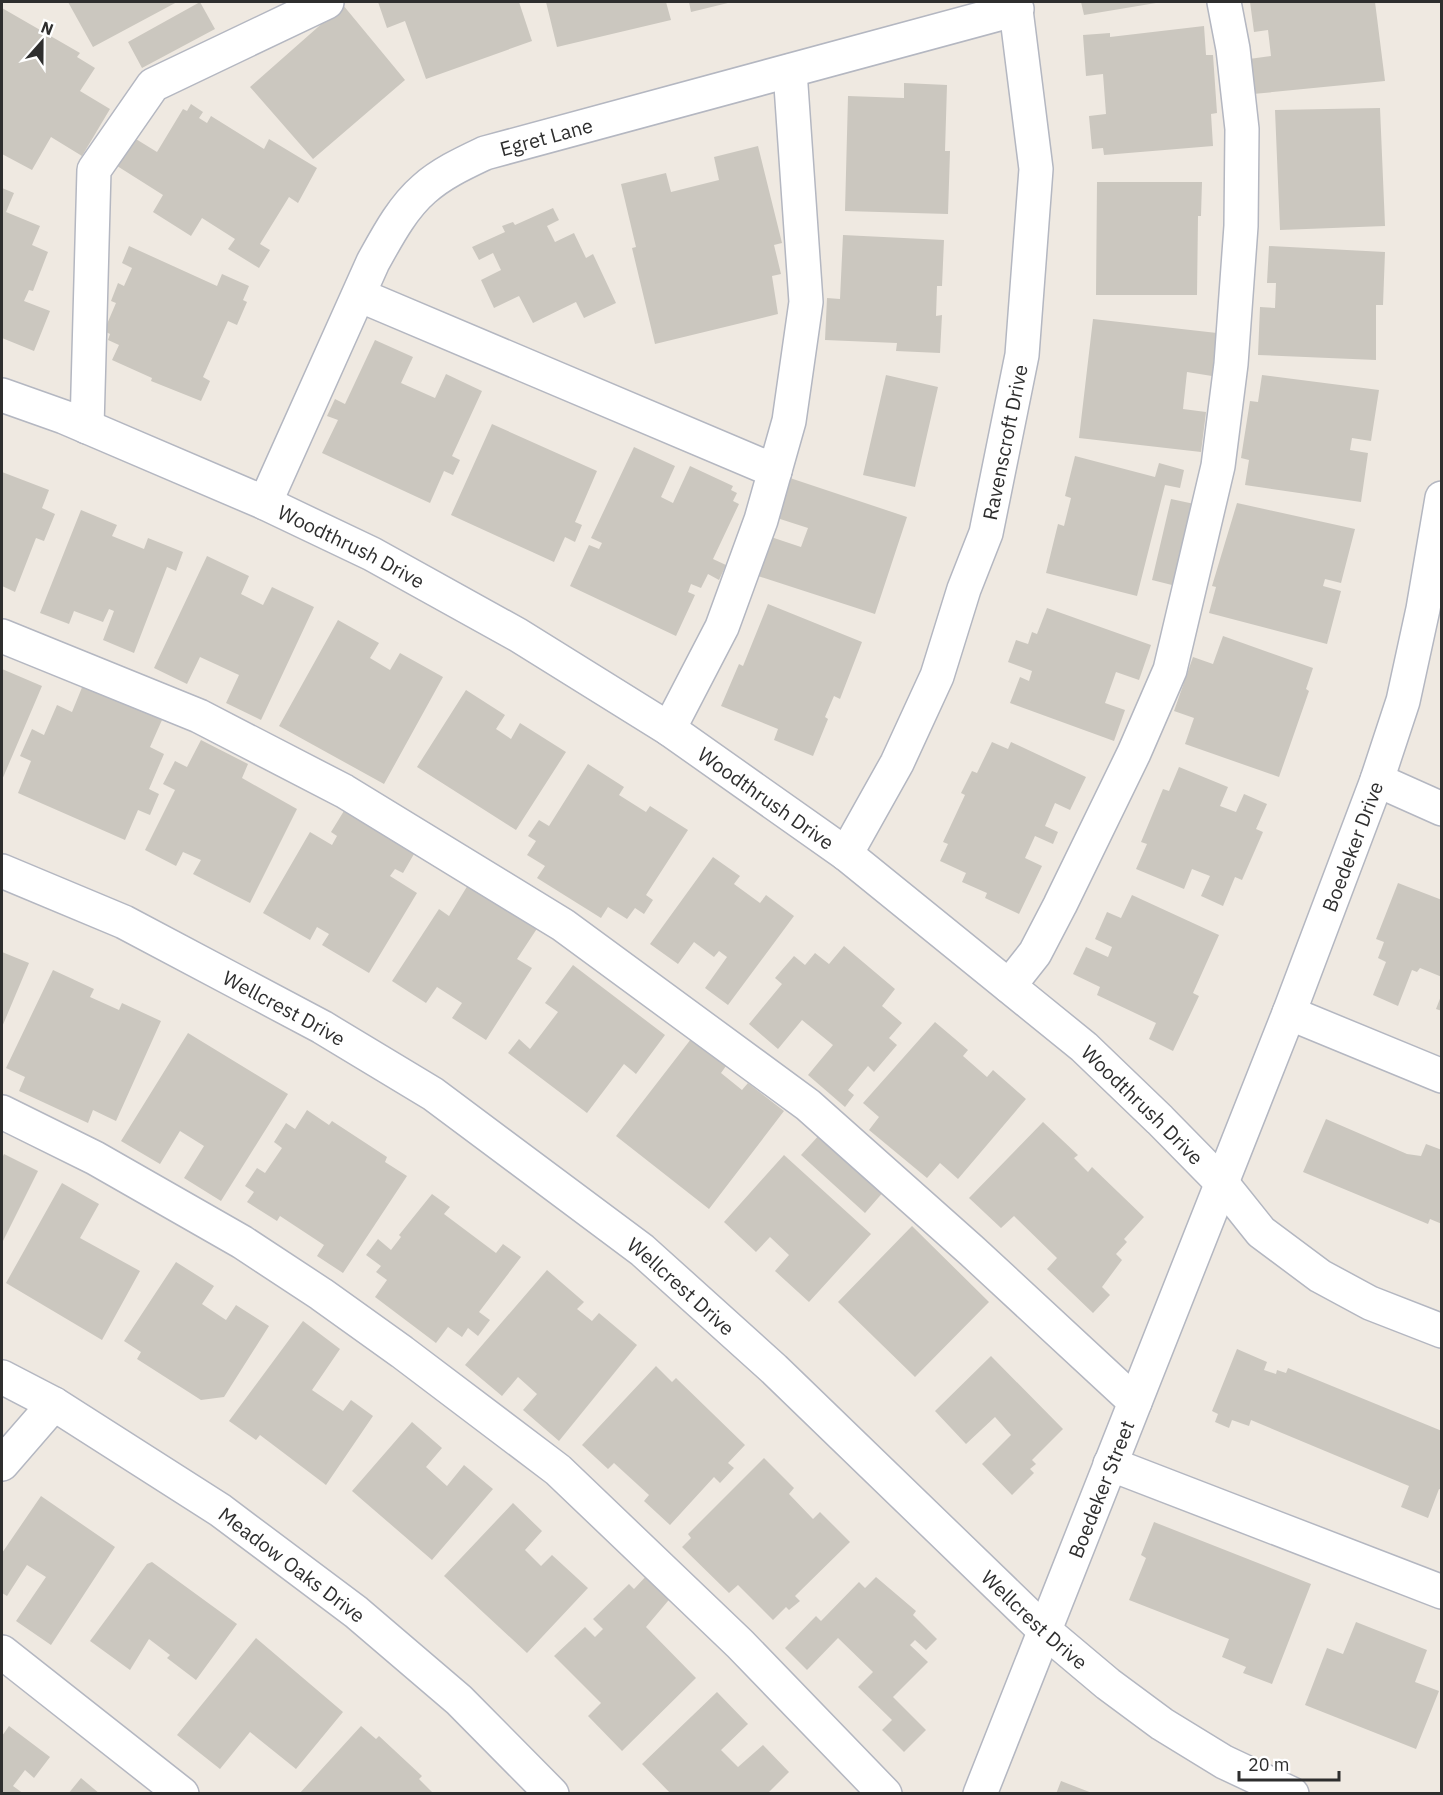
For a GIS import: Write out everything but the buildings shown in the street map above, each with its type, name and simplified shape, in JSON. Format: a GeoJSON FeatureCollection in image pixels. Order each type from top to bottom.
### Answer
{"type":"FeatureCollection","features":[{"type":"Feature","properties":{"kind":"street"},"geometry":{"type":"LineString","coordinates":[[87,427],[94,170],[153,85],[327,2]]}},
{"type":"Feature","properties":{"kind":"street"},"geometry":{"type":"LineString","coordinates":[[1009,986],[1035,953],[1060,905],[1134,753],[1170,670],[1218,466],[1231,364],[1241,226],[1242,129],[1233,49],[1224,2]]}},
{"type":"Feature","properties":{"kind":"street","name":"Egret Lane"},"geometry":{"type":"LineString","coordinates":[[265,502],[373,262],[393,225],[423,189],[450,171],[485,153],[790,71],[1016,5]]}},
{"type":"Feature","properties":{"kind":"street","name":"Ravenscroft Drive"},"geometry":{"type":"LineString","coordinates":[[846,854],[897,763],[937,676],[964,589],[986,533],[1022,355],[1036,170],[1016,5]]}},
{"type":"Feature","properties":{"kind":"street"},"geometry":{"type":"LineString","coordinates":[[669,729],[722,627],[761,520],[789,421],[806,302],[790,71]]}},
{"type":"Feature","properties":{"kind":"street"},"geometry":{"type":"LineString","coordinates":[[359,295],[775,471]]}},
{"type":"Feature","properties":{"kind":"street","name":"Woodthrush Drive"},"geometry":{"type":"LineString","coordinates":[[2,395],[87,427],[265,502],[372,554],[497,623],[669,729],[846,854],[1084,1047],[1221,1182],[1260,1232],[1320,1276],[1370,1303],[1442,1332]]}},
{"type":"Feature","properties":{"kind":"street","name":"Boedeker Drive"},"geometry":{"type":"LineString","coordinates":[[1221,1182],[1377,780],[1432,610],[1442,498]]}},
{"type":"Feature","properties":{"kind":"street"},"geometry":{"type":"LineString","coordinates":[[2,636],[199,716],[344,791],[563,925],[808,1105],[964,1244],[1135,1402]]}},
{"type":"Feature","properties":{"kind":"street"},"geometry":{"type":"LineString","coordinates":[[1377,780],[1442,809]]}},
{"type":"Feature","properties":{"kind":"street","name":"Wellcrest Drive"},"geometry":{"type":"LineString","coordinates":[[2,871],[135,928],[322,1027],[433,1094],[642,1250],[774,1369],[1045,1631],[1108,1684],[1162,1724],[1224,1762],[1292,1794]]}},
{"type":"Feature","properties":{"kind":"street"},"geometry":{"type":"LineString","coordinates":[[1288,1013],[1442,1076]]}},
{"type":"Feature","properties":{"kind":"street"},"geometry":{"type":"LineString","coordinates":[[2,1112],[95,1158],[242,1242],[384,1339],[558,1470],[740,1644],[885,1794]]}},
{"type":"Feature","properties":{"kind":"street","name":"Boedeker Street"},"geometry":{"type":"LineString","coordinates":[[980,1794],[1221,1182]]}},
{"type":"Feature","properties":{"kind":"street","name":"Meadow Oaks Drive"},"geometry":{"type":"LineString","coordinates":[[2,1377],[54,1404],[220,1510],[356,1612],[459,1700],[552,1794]]}},
{"type":"Feature","properties":{"kind":"street"},"geometry":{"type":"LineString","coordinates":[[2,1464],[54,1404]]}},
{"type":"Feature","properties":{"kind":"street"},"geometry":{"type":"LineString","coordinates":[[1110,1464],[1442,1592]]}},
{"type":"Feature","properties":{"kind":"street"},"geometry":{"type":"LineString","coordinates":[[2,1652],[182,1794]]}}]}
